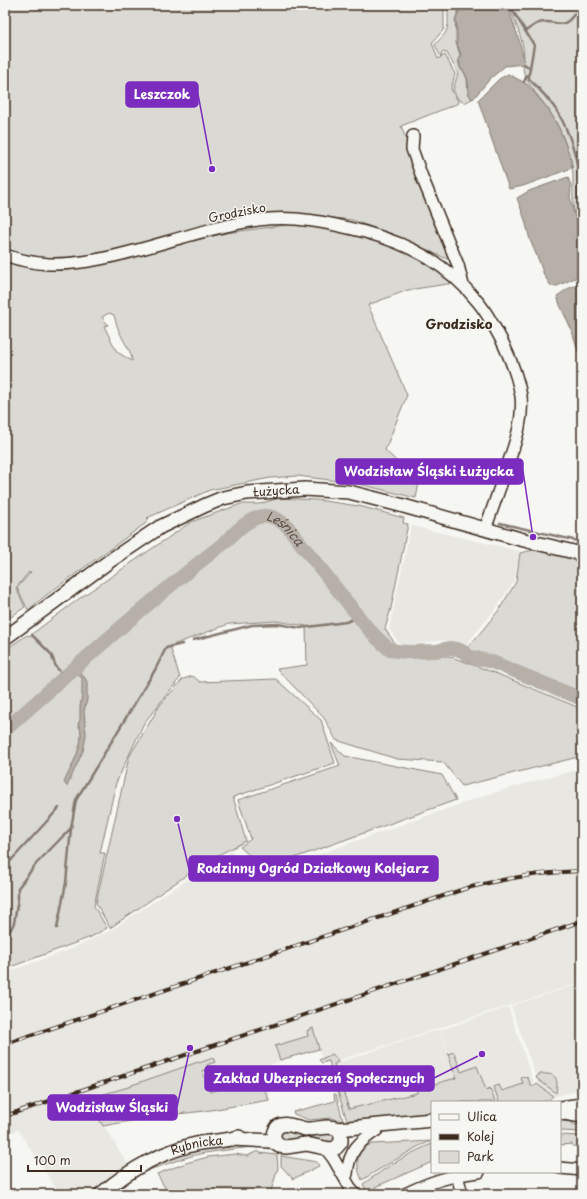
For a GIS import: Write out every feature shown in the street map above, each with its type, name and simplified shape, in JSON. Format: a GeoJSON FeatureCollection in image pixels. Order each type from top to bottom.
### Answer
{"type":"FeatureCollection","features":[{"type":"Feature","properties":{"kind":"main road","name":"Łużycka"},"geometry":{"type":"LineString","coordinates":[[5,638],[142,538],[160,527],[190,511],[223,498],[248,493],[304,489],[341,491],[400,505],[582,554]]}},
{"type":"Feature","properties":{"kind":"main road"},"geometry":{"type":"LineString","coordinates":[[561,1112],[582,1105]]}},
{"type":"Feature","properties":{"kind":"main road"},"geometry":{"type":"LineString","coordinates":[[561,1112],[582,1112]]}},
{"type":"Feature","properties":{"kind":"main road","name":"Rybnicka"},"geometry":{"type":"LineString","coordinates":[[101,1194],[124,1176],[154,1158],[200,1143],[232,1139],[271,1131],[285,1125],[306,1129],[330,1126],[338,1129],[431,1120]]}},
{"type":"Feature","properties":{"kind":"main road"},"geometry":{"type":"LineString","coordinates":[[326,1149],[334,1149],[348,1137],[358,1133],[431,1126]]}},
{"type":"Feature","properties":{"kind":"main road"},"geometry":{"type":"LineString","coordinates":[[276,1129],[274,1135],[277,1143]]}},
{"type":"Feature","properties":{"kind":"main road"},"geometry":{"type":"LineString","coordinates":[[338,1129],[341,1135],[340,1143]]}},
{"type":"Feature","properties":{"kind":"main road","name":"Rybnicka"},"geometry":{"type":"LineString","coordinates":[[232,1139],[254,1141],[267,1140],[277,1143],[279,1146],[286,1147],[306,1144],[326,1149]]}},
{"type":"Feature","properties":{"kind":"street","name":"Grodzisko"},"geometry":{"type":"LineString","coordinates":[[412,136],[412,149],[458,265],[463,285]]}},
{"type":"Feature","properties":{"kind":"street","name":"Grodzisko"},"geometry":{"type":"LineString","coordinates":[[5,256],[30,262],[48,264],[89,261],[244,223],[275,219],[325,222],[350,228],[405,245],[424,255],[442,266],[463,285],[482,307],[493,324],[513,368],[520,396],[521,408],[518,430],[485,529]]}},
{"type":"Feature","properties":{"kind":"street"},"geometry":{"type":"LineString","coordinates":[[561,1112],[582,1117]]}},
{"type":"Feature","properties":{"kind":"street"},"geometry":{"type":"LineString","coordinates":[[347,1174],[349,1160],[355,1148],[377,1130]]}},
{"type":"Feature","properties":{"kind":"street"},"geometry":{"type":"LineString","coordinates":[[340,1143],[339,1153],[353,1192]]}},
{"type":"Feature","properties":{"kind":"street"},"geometry":{"type":"LineString","coordinates":[[326,1149],[353,1192]]}},
{"type":"Feature","properties":{"kind":"street"},"geometry":{"type":"LineString","coordinates":[[561,1168],[582,1170]]}},
{"type":"Feature","properties":{"kind":"street"},"geometry":{"type":"LineString","coordinates":[[405,1194],[428,1183],[457,1175],[472,1173]]}},
{"type":"Feature","properties":{"kind":"street"},"geometry":{"type":"LineString","coordinates":[[457,1175],[462,1194]]}},
{"type":"Feature","properties":{"kind":"shaded area"},"geometry":{"type":"Polygon","coordinates":[[[461,5],[508,5],[521,48],[524,64],[505,66],[490,79],[473,99],[469,95],[467,76],[460,68],[459,60],[461,55],[457,43],[456,19],[461,5]]]}},
{"type":"Feature","properties":{"kind":"shaded area"},"geometry":{"type":"Polygon","coordinates":[[[508,74],[527,84],[549,110],[560,130],[571,159],[572,168],[523,186],[509,189],[478,100],[499,79],[508,74]]]}},
{"type":"Feature","properties":{"kind":"shaded area"},"geometry":{"type":"Polygon","coordinates":[[[568,177],[571,186],[570,197],[574,215],[582,232],[582,275],[557,286],[551,286],[544,275],[530,240],[517,198],[529,191],[568,177]]]}},
{"type":"Feature","properties":{"kind":"shaded area"},"geometry":{"type":"Polygon","coordinates":[[[582,283],[582,364],[572,331],[557,296],[569,288],[582,283]]]}},
{"type":"Feature","properties":{"kind":"shaded area"},"geometry":{"type":"Polygon","coordinates":[[[411,526],[520,551],[514,581],[497,607],[464,647],[444,640],[401,646],[389,629],[411,526]]]}},
{"type":"Feature","properties":{"kind":"shaded area"},"geometry":{"type":"Polygon","coordinates":[[[76,668],[87,682],[87,700],[84,711],[86,735],[83,751],[67,786],[64,783],[77,754],[81,737],[81,730],[78,724],[80,720],[82,678],[73,670],[76,668]]]}},
{"type":"Feature","properties":{"kind":"shaded area"},"geometry":{"type":"Polygon","coordinates":[[[582,769],[582,982],[333,1062],[323,1061],[318,1048],[261,1068],[271,1101],[185,1111],[105,1124],[92,1106],[128,1165],[89,1194],[60,1194],[18,1130],[5,1134],[5,973],[71,949],[111,930],[231,851],[238,857],[271,871],[489,794],[582,769]]]}},
{"type":"Feature","properties":{"kind":"shaded area"},"geometry":{"type":"Polygon","coordinates":[[[582,983],[582,1089],[544,1100],[511,1006],[582,983]]]}},
{"type":"Feature","properties":{"kind":"shaded area"},"geometry":{"type":"Polygon","coordinates":[[[508,1007],[540,1101],[466,1101],[441,1030],[508,1007]]]}},
{"type":"Feature","properties":{"kind":"shaded area"},"geometry":{"type":"Polygon","coordinates":[[[440,1029],[457,1078],[417,1089],[422,1106],[349,1112],[334,1064],[440,1029]]]}},
{"type":"Feature","properties":{"kind":"green space"},"geometry":{"type":"Polygon","coordinates":[[[5,5],[444,5],[444,29],[432,43],[438,59],[445,55],[455,74],[451,89],[459,103],[401,126],[454,262],[391,234],[352,220],[291,213],[222,223],[84,258],[20,258],[5,251],[5,5]]]}},
{"type":"Feature","properties":{"kind":"green space"},"geometry":{"type":"Polygon","coordinates":[[[447,5],[460,5],[455,20],[456,43],[460,55],[458,60],[461,70],[464,72],[467,79],[468,93],[472,99],[464,103],[458,99],[453,90],[458,73],[447,53],[442,52],[441,57],[435,45],[446,32],[448,20],[447,5]]]}},
{"type":"Feature","properties":{"kind":"green space"},"geometry":{"type":"Polygon","coordinates":[[[509,5],[582,5],[582,232],[574,208],[572,163],[556,122],[546,106],[535,93],[524,73],[522,42],[509,5]]]}},
{"type":"Feature","properties":{"kind":"green space"},"geometry":{"type":"Polygon","coordinates":[[[294,224],[351,231],[389,245],[432,265],[454,283],[408,290],[368,305],[407,395],[385,450],[419,483],[416,498],[355,483],[297,476],[270,478],[210,490],[147,518],[149,518],[146,523],[49,593],[28,610],[17,588],[31,572],[28,573],[16,588],[25,607],[5,621],[5,261],[18,266],[87,266],[226,233],[294,224]],[[109,313],[102,317],[108,325],[104,326],[117,352],[132,361],[129,351],[119,332],[114,315],[109,313]]]}},
{"type":"Feature","properties":{"kind":"green space"},"geometry":{"type":"Polygon","coordinates":[[[279,498],[317,500],[359,506],[404,518],[403,523],[408,524],[391,608],[385,629],[405,658],[435,657],[434,651],[438,656],[449,656],[495,673],[582,709],[582,756],[462,786],[443,762],[397,759],[336,740],[324,718],[277,669],[307,665],[306,626],[276,621],[229,624],[170,646],[180,678],[144,723],[116,783],[100,853],[105,853],[94,906],[107,928],[91,937],[5,969],[5,650],[27,635],[29,636],[80,598],[191,522],[241,504],[259,504],[279,498]]]}},
{"type":"Feature","properties":{"kind":"green space"},"geometry":{"type":"Polygon","coordinates":[[[534,550],[582,559],[582,694],[487,656],[466,650],[499,610],[516,582],[520,553],[534,550]]]}},
{"type":"Feature","properties":{"kind":"green space"},"geometry":{"type":"Polygon","coordinates":[[[193,676],[200,682],[276,679],[321,720],[335,763],[233,797],[246,841],[210,859],[110,928],[96,903],[129,757],[160,705],[183,679],[193,676]]]}},
{"type":"Feature","properties":{"kind":"green space"},"geometry":{"type":"Polygon","coordinates":[[[331,743],[345,756],[442,775],[456,800],[269,867],[250,856],[240,847],[251,839],[238,800],[340,766],[331,743]]]}},
{"type":"Feature","properties":{"kind":"green space"},"geometry":{"type":"Polygon","coordinates":[[[313,1028],[319,1049],[280,1060],[275,1046],[308,1036],[307,1031],[313,1028]]]}},
{"type":"Feature","properties":{"kind":"green space"},"geometry":{"type":"Polygon","coordinates":[[[454,1052],[461,1072],[477,1066],[486,1090],[490,1088],[495,1101],[431,1101],[431,1114],[347,1121],[333,1076],[335,1075],[333,1068],[331,1069],[329,1061],[322,1063],[319,1060],[332,1054],[338,1062],[334,1064],[349,1109],[417,1093],[417,1089],[456,1078],[448,1054],[454,1052]]]}},
{"type":"Feature","properties":{"kind":"green space"},"geometry":{"type":"Polygon","coordinates":[[[213,1058],[215,1062],[207,1065],[208,1069],[202,1071],[210,1092],[262,1076],[268,1080],[261,1082],[269,1100],[205,1111],[158,1116],[103,1126],[93,1108],[104,1094],[213,1058]]]}},
{"type":"Feature","properties":{"kind":"green space"},"geometry":{"type":"Polygon","coordinates":[[[539,1074],[549,1074],[555,1077],[557,1083],[556,1093],[536,1078],[539,1074]]]}},
{"type":"Feature","properties":{"kind":"green space"},"geometry":{"type":"Polygon","coordinates":[[[521,1078],[528,1078],[531,1086],[537,1084],[553,1096],[544,1101],[499,1101],[494,1087],[499,1085],[502,1091],[523,1084],[521,1078]]]}},
{"type":"Feature","properties":{"kind":"green space"},"geometry":{"type":"Polygon","coordinates":[[[334,1094],[336,1094],[343,1121],[330,1118],[309,1120],[294,1114],[293,1112],[335,1101],[334,1094]]]}},
{"type":"Feature","properties":{"kind":"green space"},"geometry":{"type":"Polygon","coordinates":[[[561,1121],[572,1122],[573,1124],[582,1126],[582,1132],[561,1131],[561,1121]]]}},
{"type":"Feature","properties":{"kind":"green space"},"geometry":{"type":"Polygon","coordinates":[[[282,1131],[322,1131],[334,1134],[336,1139],[332,1143],[291,1142],[282,1140],[280,1135],[282,1131]]]}},
{"type":"Feature","properties":{"kind":"green space"},"geometry":{"type":"Polygon","coordinates":[[[561,1135],[582,1136],[582,1147],[572,1146],[572,1144],[561,1145],[561,1135]]]}},
{"type":"Feature","properties":{"kind":"green space"},"geometry":{"type":"Polygon","coordinates":[[[431,1141],[419,1146],[362,1180],[358,1170],[359,1155],[362,1150],[372,1144],[431,1141]]]}},
{"type":"Feature","properties":{"kind":"green space"},"geometry":{"type":"Polygon","coordinates":[[[258,1143],[257,1146],[211,1152],[181,1159],[142,1172],[172,1157],[196,1150],[258,1143]]]}},
{"type":"Feature","properties":{"kind":"green space"},"geometry":{"type":"Polygon","coordinates":[[[431,1144],[431,1162],[375,1187],[378,1194],[368,1194],[363,1184],[388,1167],[431,1144]]]}},
{"type":"Feature","properties":{"kind":"green space"},"geometry":{"type":"Polygon","coordinates":[[[258,1151],[260,1153],[277,1155],[278,1168],[270,1194],[183,1194],[182,1192],[179,1194],[177,1190],[168,1193],[157,1174],[186,1163],[208,1157],[235,1154],[247,1156],[258,1151]]]}},
{"type":"Feature","properties":{"kind":"green space"},"geometry":{"type":"Polygon","coordinates":[[[281,1156],[317,1162],[319,1166],[293,1179],[281,1166],[281,1156]]]}},
{"type":"Feature","properties":{"kind":"waterway"},"geometry":{"type":"LineString","coordinates":[[511,5],[513,11],[534,45],[529,74]]}},
{"type":"Feature","properties":{"kind":"waterway"},"geometry":{"type":"LineString","coordinates":[[525,31],[539,23],[550,22],[562,24],[570,19],[575,13]]}},
{"type":"Feature","properties":{"kind":"waterway"},"geometry":{"type":"LineString","coordinates":[[524,64],[530,68]]}},
{"type":"Feature","properties":{"kind":"waterway"},"geometry":{"type":"LineString","coordinates":[[524,82],[527,75]]}},
{"type":"Feature","properties":{"kind":"waterway"},"geometry":{"type":"LineString","coordinates":[[529,76],[529,79],[551,102],[566,127],[578,166],[578,201],[582,217]]}},
{"type":"Feature","properties":{"kind":"waterway","name":"Leśnica"},"geometry":{"type":"LineString","coordinates":[[5,730],[137,614],[245,524],[263,516],[276,518],[287,526],[366,626],[390,650],[406,652],[436,651],[449,648],[457,649],[464,652],[468,656],[492,662],[582,699]]}},
{"type":"Feature","properties":{"kind":"waterway"},"geometry":{"type":"LineString","coordinates":[[500,523],[582,542]]}},
{"type":"Feature","properties":{"kind":"waterway"},"geometry":{"type":"LineString","coordinates":[[193,640],[252,625],[278,624],[300,628],[346,622],[359,617]]}},
{"type":"Feature","properties":{"kind":"waterway"},"geometry":{"type":"LineString","coordinates":[[32,635],[51,654],[56,667],[65,677]]}},
{"type":"Feature","properties":{"kind":"waterway"},"geometry":{"type":"LineString","coordinates":[[5,941],[14,923],[18,899],[18,888],[36,864],[71,828],[76,800],[155,670],[166,648],[182,644]]}},
{"type":"Feature","properties":{"kind":"waterway"},"geometry":{"type":"LineString","coordinates":[[5,867],[59,808]]}},
{"type":"Feature","properties":{"kind":"waterway"},"geometry":{"type":"LineString","coordinates":[[57,928],[66,883],[71,828]]}},
{"type":"Feature","properties":{"kind":"railway"},"geometry":{"type":"LineString","coordinates":[[5,1044],[467,888],[524,876],[582,871]]}},
{"type":"Feature","properties":{"kind":"railway"},"geometry":{"type":"LineString","coordinates":[[5,1116],[582,921]]}},
{"type":"Feature","properties":{"kind":"place","name":"Leszczok"},"geometry":{"type":"Point","coordinates":[212,169]}},
{"type":"Feature","properties":{"kind":"place","name":"Wodzisław Śląski Łużycka"},"geometry":{"type":"Point","coordinates":[533,537]}},
{"type":"Feature","properties":{"kind":"place","name":"Rodzinny Ogród Działkowy Kolejarz"},"geometry":{"type":"Point","coordinates":[177,819]}},
{"type":"Feature","properties":{"kind":"place","name":"Wodzisław Śląski"},"geometry":{"type":"Point","coordinates":[190,1048]}},
{"type":"Feature","properties":{"kind":"place","name":"Zakład Ubezpieczeń Społecznych"},"geometry":{"type":"Point","coordinates":[482,1054]}},
{"type":"Feature","properties":{"kind":"district","name":"Grodzisko"},"geometry":{"type":"Point","coordinates":[459,324]}}]}
